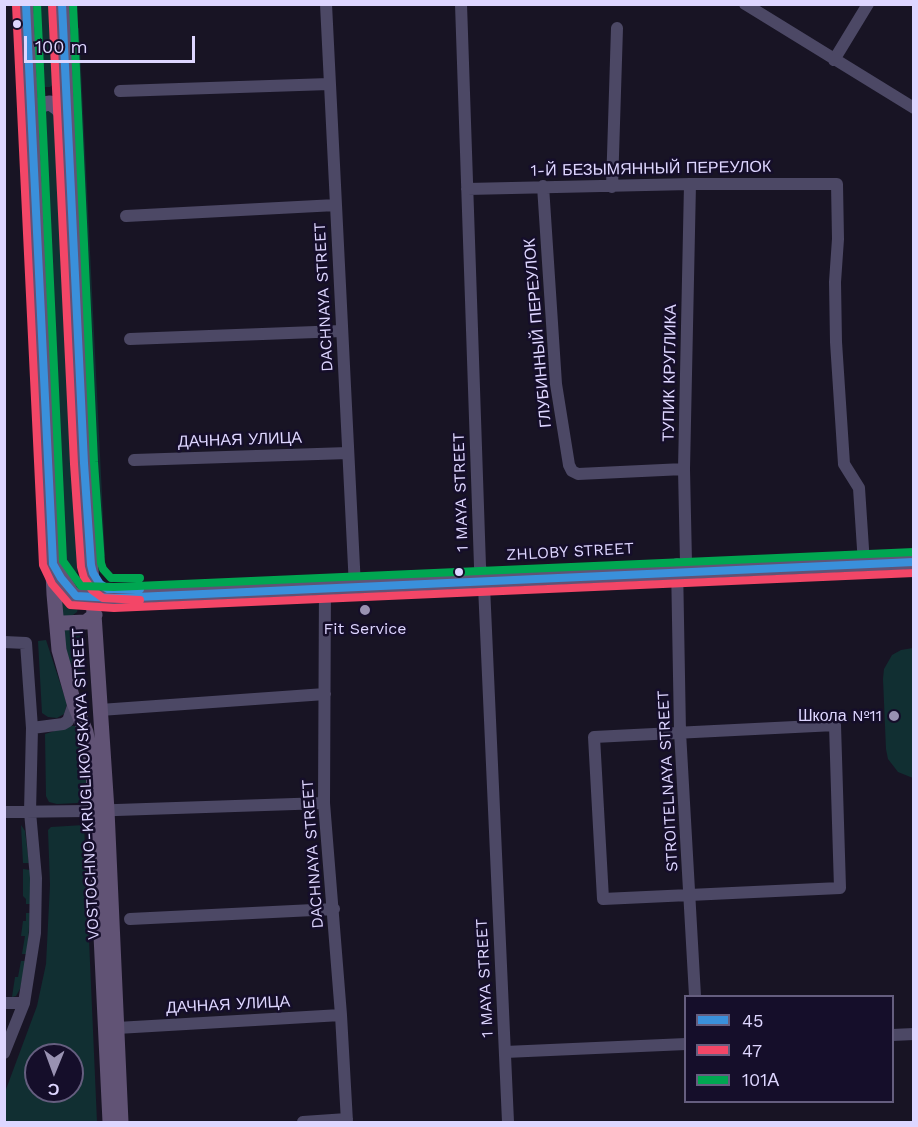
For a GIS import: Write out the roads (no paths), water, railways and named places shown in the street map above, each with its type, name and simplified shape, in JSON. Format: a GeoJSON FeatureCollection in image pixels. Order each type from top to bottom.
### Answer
{"type":"FeatureCollection","features":[{"type":"Feature","properties":{"kind":"main road","name":"VOSTOCHNO-KRUGLIKOVSKAYA STREET"},"geometry":{"type":"LineString","coordinates":[[26,4],[59,650],[74,703],[90,745],[95,793],[101,811]]}},
{"type":"Feature","properties":{"kind":"main road","name":"VOSTOCHNO-KRUGLIKOVSKAYA STREET"},"geometry":{"type":"LineString","coordinates":[[62,4],[84,463],[93,573],[100,710],[101,811],[117,1028],[121,1122]]}},
{"type":"Feature","properties":{"kind":"main road"},"geometry":{"type":"LineString","coordinates":[[30,81],[44,96],[50,96],[65,80]]}},
{"type":"Feature","properties":{"kind":"main road"},"geometry":{"type":"LineString","coordinates":[[32,122],[39,108],[50,103],[68,119]]}},
{"type":"Feature","properties":{"kind":"main road","name":"ZHLOBY STREET"},"geometry":{"type":"LineString","coordinates":[[864,559],[914,552]]}},
{"type":"Feature","properties":{"kind":"main road","name":"ZHLOBY STREET"},"geometry":{"type":"LineString","coordinates":[[93,573],[100,584],[120,590],[355,584],[680,566],[864,559],[914,562]]}},
{"type":"Feature","properties":{"kind":"main road","name":"ZHLOBY STREET"},"geometry":{"type":"LineString","coordinates":[[53,564],[76,596],[94,598],[324,585]]}},
{"type":"Feature","properties":{"kind":"main road"},"geometry":{"type":"LineString","coordinates":[[57,621],[63,624],[86,622],[95,615]]}},
{"type":"Feature","properties":{"kind":"main road"},"geometry":{"type":"LineString","coordinates":[[101,811],[96,827],[110,1122]]}},
{"type":"Feature","properties":{"kind":"street","name":"DACHNAYA STREET"},"geometry":{"type":"LineString","coordinates":[[326,4],[355,584]]}},
{"type":"Feature","properties":{"kind":"street","name":"1 MAYA STREET"},"geometry":{"type":"LineString","coordinates":[[461,4],[480,566],[483,578],[508,1122]]}},
{"type":"Feature","properties":{"kind":"street"},"geometry":{"type":"LineString","coordinates":[[746,4],[914,108]]}},
{"type":"Feature","properties":{"kind":"street"},"geometry":{"type":"LineString","coordinates":[[834,60],[868,4]]}},
{"type":"Feature","properties":{"kind":"street"},"geometry":{"type":"LineString","coordinates":[[612,187],[617,28]]}},
{"type":"Feature","properties":{"kind":"street"},"geometry":{"type":"LineString","coordinates":[[120,91],[329,84]]}},
{"type":"Feature","properties":{"kind":"street","name":"1-Й БЕЗЫМЯННЫЙ ПЕРЕУЛОК"},"geometry":{"type":"LineString","coordinates":[[467,189],[690,184],[837,184],[836,330],[844,464],[859,488],[864,559]]}},
{"type":"Feature","properties":{"kind":"street","name":"ТУПИК КРУГЛИКА"},"geometry":{"type":"LineString","coordinates":[[680,566],[690,184]]}},
{"type":"Feature","properties":{"kind":"street","name":"ГЛУБИННЫЙ ПЕРЕУЛОК"},"geometry":{"type":"LineString","coordinates":[[543,186],[556,384],[569,465],[572,471],[578,474],[684,469]]}},
{"type":"Feature","properties":{"kind":"street"},"geometry":{"type":"LineString","coordinates":[[126,216],[336,205]]}},
{"type":"Feature","properties":{"kind":"street"},"geometry":{"type":"LineString","coordinates":[[130,339],[342,331]]}},
{"type":"Feature","properties":{"kind":"street","name":"ДАЧНАЯ УЛИЦА"},"geometry":{"type":"LineString","coordinates":[[134,460],[348,453]]}},
{"type":"Feature","properties":{"kind":"street","name":"STROITELNAYA STREET"},"geometry":{"type":"LineString","coordinates":[[680,566],[680,732],[695,995]]}},
{"type":"Feature","properties":{"kind":"street","name":"DACHNAYA STREET"},"geometry":{"type":"LineString","coordinates":[[324,585],[324,803],[347,1121]]}},
{"type":"Feature","properties":{"kind":"street"},"geometry":{"type":"LineString","coordinates":[[4,642],[26,643],[32,728],[30,812],[36,889],[34,933],[24,1003],[4,1053]]}},
{"type":"Feature","properties":{"kind":"street"},"geometry":{"type":"LineString","coordinates":[[100,710],[325,694]]}},
{"type":"Feature","properties":{"kind":"street"},"geometry":{"type":"LineString","coordinates":[[32,728],[57,726],[68,721],[74,703]]}},
{"type":"Feature","properties":{"kind":"street"},"geometry":{"type":"LineString","coordinates":[[836,725],[840,888],[603,899],[594,737],[680,732],[836,725]]}},
{"type":"Feature","properties":{"kind":"street"},"geometry":{"type":"LineString","coordinates":[[4,812],[324,803]]}},
{"type":"Feature","properties":{"kind":"street"},"geometry":{"type":"LineString","coordinates":[[130,919],[333,909]]}},
{"type":"Feature","properties":{"kind":"street"},"geometry":{"type":"LineString","coordinates":[[4,1003],[24,1003]]}},
{"type":"Feature","properties":{"kind":"street","name":"ДАЧНАЯ УЛИЦА"},"geometry":{"type":"LineString","coordinates":[[117,1028],[341,1015]]}},
{"type":"Feature","properties":{"kind":"street"},"geometry":{"type":"LineString","coordinates":[[894,1035],[914,1034]]}},
{"type":"Feature","properties":{"kind":"street"},"geometry":{"type":"LineString","coordinates":[[505,1052],[684,1044]]}},
{"type":"Feature","properties":{"kind":"street"},"geometry":{"type":"LineString","coordinates":[[303,1122],[347,1121]]}},
{"type":"Feature","properties":{"kind":"place","name":"Fit Service"},"geometry":{"type":"Point","coordinates":[365,610]}},
{"type":"Feature","properties":{"kind":"place","name":"Школа №11"},"geometry":{"type":"Point","coordinates":[894,716]}}]}
